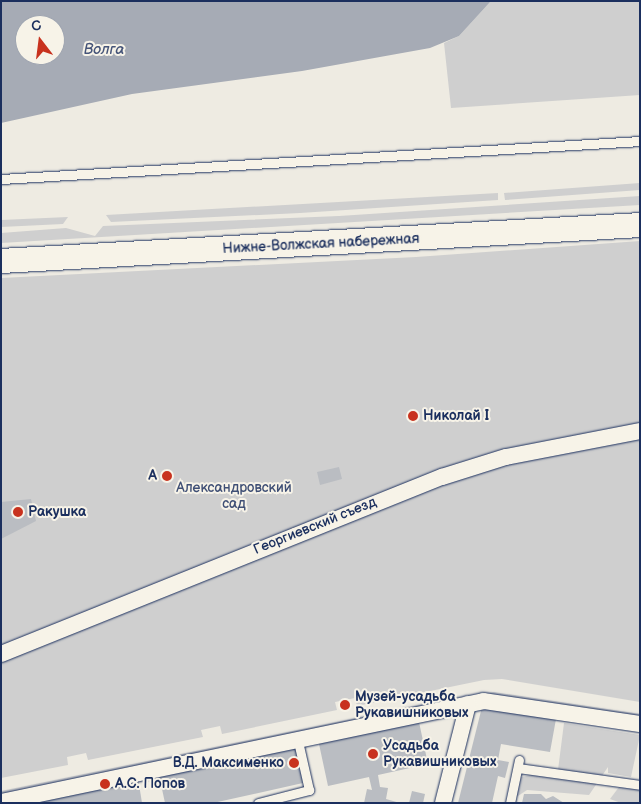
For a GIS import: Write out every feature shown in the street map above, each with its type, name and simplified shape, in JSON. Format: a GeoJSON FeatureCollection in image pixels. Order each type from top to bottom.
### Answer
{"type":"FeatureCollection","features":[{"type":"Feature","properties":{"kind":"main road","name":"Нижне-Волжская набережная"},"geometry":{"type":"LineString","coordinates":[[1,261],[640,225]]}},
{"type":"Feature","properties":{"kind":"street","name":"Георгиевский съезд"},"geometry":{"type":"LineString","coordinates":[[1,654],[442,477],[506,457],[640,431]]}},
{"type":"Feature","properties":{"kind":"street"},"geometry":{"type":"LineString","coordinates":[[1,802],[27,800],[468,704],[500,701],[640,724]]}},
{"type":"Feature","properties":{"kind":"street"},"geometry":{"type":"LineString","coordinates":[[443,803],[468,704]]}},
{"type":"Feature","properties":{"kind":"lane"},"geometry":{"type":"LineString","coordinates":[[1,179],[640,141]]}},
{"type":"Feature","properties":{"kind":"lane"},"geometry":{"type":"LineString","coordinates":[[258,803],[309,790],[298,741]]}},
{"type":"Feature","properties":{"kind":"lane"},"geometry":{"type":"LineString","coordinates":[[510,803],[519,764],[640,785]]}},
{"type":"Feature","properties":{"kind":"green space"},"geometry":{"type":"Polygon","coordinates":[[[491,1],[640,1],[640,95],[451,108],[444,43],[459,36],[491,1]]]}},
{"type":"Feature","properties":{"kind":"green space"},"geometry":{"type":"Polygon","coordinates":[[[640,183],[640,190],[505,200],[504,193],[640,183]]]}},
{"type":"Feature","properties":{"kind":"green space"},"geometry":{"type":"Polygon","coordinates":[[[498,193],[498,200],[300,213],[111,222],[106,215],[498,193]]]}},
{"type":"Feature","properties":{"kind":"green space"},"geometry":{"type":"Polygon","coordinates":[[[640,196],[640,205],[1,243],[1,233],[66,228],[95,236],[103,226],[339,216],[640,196]]]}},
{"type":"Feature","properties":{"kind":"green space"},"geometry":{"type":"Polygon","coordinates":[[[68,217],[63,224],[1,227],[1,220],[68,217]]]}},
{"type":"Feature","properties":{"kind":"green space","name":"Александровский сад"},"geometry":{"type":"Polygon","coordinates":[[[640,241],[640,702],[502,679],[484,680],[357,706],[355,698],[335,702],[337,710],[222,734],[220,726],[201,730],[203,737],[88,760],[86,753],[67,757],[68,765],[1,778],[1,278],[416,257],[640,241]]]}},
{"type":"Feature","properties":{"kind":"green space"},"geometry":{"type":"Polygon","coordinates":[[[494,692],[640,714],[640,718],[485,693],[494,692]]]}},
{"type":"Feature","properties":{"kind":"green space"},"geometry":{"type":"Polygon","coordinates":[[[429,703],[430,707],[1,794],[1,791],[429,703]]]}},
{"type":"Feature","properties":{"kind":"green space"},"geometry":{"type":"Polygon","coordinates":[[[564,723],[640,735],[631,777],[608,773],[608,767],[589,795],[527,790],[515,798],[521,777],[558,770],[564,723]]]}},
{"type":"Feature","properties":{"kind":"green space"},"geometry":{"type":"Polygon","coordinates":[[[625,779],[640,782],[640,803],[621,803],[610,799],[625,779]]]}},
{"type":"Feature","properties":{"kind":"water","name":"Волга"},"geometry":{"type":"Polygon","coordinates":[[[1,1],[491,1],[459,36],[430,48],[302,71],[132,94],[1,123],[1,1]]]}},
{"type":"Feature","properties":{"kind":"building"},"geometry":{"type":"Polygon","coordinates":[[[339,467],[342,479],[320,485],[317,472],[339,467]]]}},
{"type":"Feature","properties":{"kind":"building","name":"Ракушка"},"geometry":{"type":"Polygon","coordinates":[[[31,499],[36,521],[1,539],[1,502],[31,499]]]}},
{"type":"Feature","properties":{"kind":"building"},"geometry":{"type":"Polygon","coordinates":[[[482,707],[556,719],[550,752],[501,744],[498,760],[509,762],[505,778],[498,776],[492,803],[458,803],[482,707]]]}},
{"type":"Feature","properties":{"kind":"building"},"geometry":{"type":"Polygon","coordinates":[[[419,722],[428,764],[378,775],[380,787],[388,788],[386,799],[400,803],[364,803],[367,789],[372,790],[369,777],[328,786],[319,744],[419,722]]]}},
{"type":"Feature","properties":{"kind":"building"},"geometry":{"type":"Polygon","coordinates":[[[295,746],[303,783],[213,803],[165,803],[159,775],[295,746]]]}},
{"type":"Feature","properties":{"kind":"building"},"geometry":{"type":"Polygon","coordinates":[[[138,778],[142,803],[40,803],[39,798],[138,778]]]}},
{"type":"Feature","properties":{"kind":"building"},"geometry":{"type":"Polygon","coordinates":[[[412,791],[425,794],[423,803],[409,803],[412,791]]]}},
{"type":"Feature","properties":{"kind":"building"},"geometry":{"type":"Polygon","coordinates":[[[524,794],[541,794],[546,799],[553,796],[564,803],[522,803],[524,794]]]}},
{"type":"Feature","properties":{"kind":"place","name":"Николай I"},"geometry":{"type":"Point","coordinates":[413,416]}},
{"type":"Feature","properties":{"kind":"place","name":"А"},"geometry":{"type":"Point","coordinates":[167,476]}},
{"type":"Feature","properties":{"kind":"place","name":"Ракушка"},"geometry":{"type":"Point","coordinates":[18,512]}},
{"type":"Feature","properties":{"kind":"place","name":"Музей-усадьба Рукавишниковых"},"geometry":{"type":"Point","coordinates":[345,705]}},
{"type":"Feature","properties":{"kind":"place","name":"Усадьба Рукавишниковых"},"geometry":{"type":"Point","coordinates":[373,754]}},
{"type":"Feature","properties":{"kind":"place","name":"В.Д. Максименко"},"geometry":{"type":"Point","coordinates":[294,763]}},
{"type":"Feature","properties":{"kind":"place","name":"А.С. Попов"},"geometry":{"type":"Point","coordinates":[105,784]}}]}
